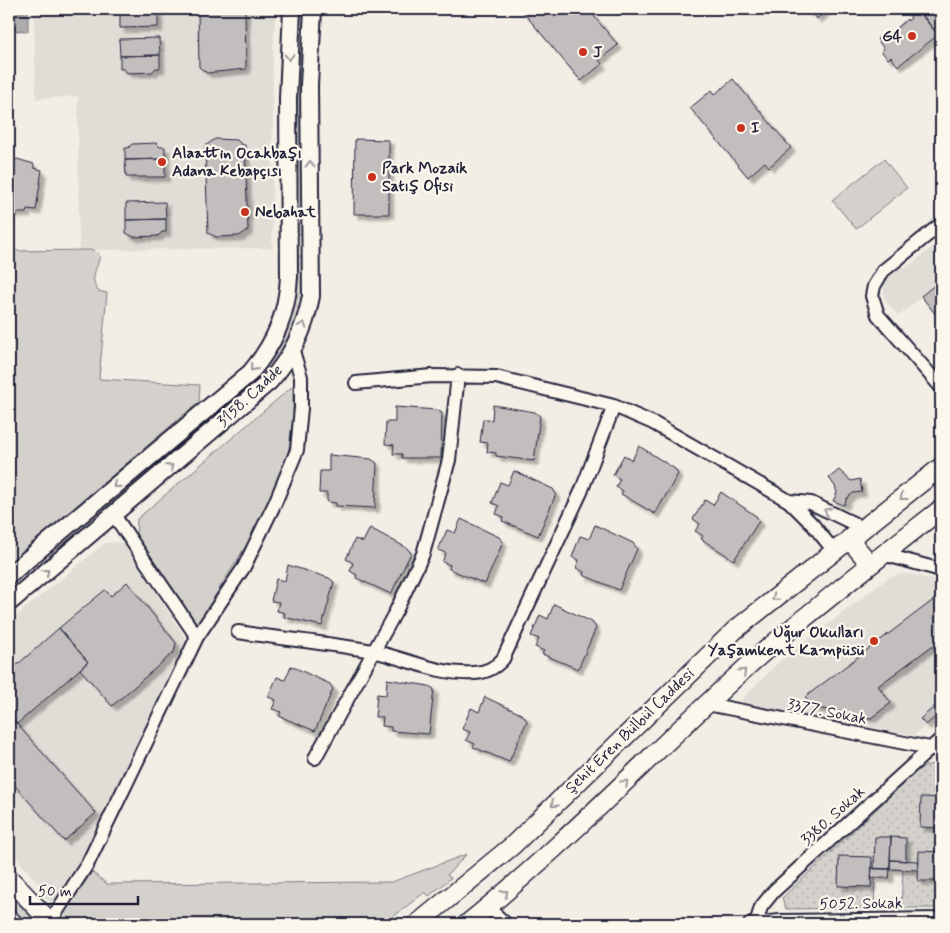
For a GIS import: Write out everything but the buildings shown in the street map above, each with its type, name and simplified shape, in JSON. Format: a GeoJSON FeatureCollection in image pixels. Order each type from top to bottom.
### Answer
{"type":"FeatureCollection","features":[{"type":"Feature","properties":{"kind":"main road","name":"Şehit Eren Bülbül Caddesi"},"geometry":{"type":"LineString","coordinates":[[417,924],[512,846],[735,630],[941,467]]}},
{"type":"Feature","properties":{"kind":"main road","name":"Şehit Eren Bülbül Caddesi"},"geometry":{"type":"LineString","coordinates":[[467,924],[549,856],[759,656],[876,559],[941,509]]}},
{"type":"Feature","properties":{"kind":"main road"},"geometry":{"type":"LineString","coordinates":[[849,539],[876,559]]}},
{"type":"Feature","properties":{"kind":"main road"},"geometry":{"type":"LineString","coordinates":[[9,878],[51,923]]}},
{"type":"Feature","properties":{"kind":"main road"},"geometry":{"type":"LineString","coordinates":[[9,919],[14,924]]}},
{"type":"Feature","properties":{"kind":"street","name":"3158. Cadde"},"geometry":{"type":"LineString","coordinates":[[9,575],[250,373],[274,339],[282,320],[288,293],[288,98],[292,9]]}},
{"type":"Feature","properties":{"kind":"street","name":"3158. Cadde"},"geometry":{"type":"LineString","coordinates":[[9,603],[269,382],[293,352],[308,313],[311,296],[310,86],[313,9]]}},
{"type":"Feature","properties":{"kind":"street"},"geometry":{"type":"LineString","coordinates":[[941,224],[883,271],[874,286],[872,296],[878,314],[941,387]]}},
{"type":"Feature","properties":{"kind":"street"},"geometry":{"type":"LineString","coordinates":[[288,245],[311,245]]}},
{"type":"Feature","properties":{"kind":"street"},"geometry":{"type":"LineString","coordinates":[[51,923],[88,863],[197,637],[244,567],[276,503],[297,450],[301,408],[301,378],[293,352]]}},
{"type":"Feature","properties":{"kind":"street"},"geometry":{"type":"LineString","coordinates":[[356,383],[458,375],[496,377],[614,406],[653,424],[789,501],[813,525],[834,551]]}},
{"type":"Feature","properties":{"kind":"street"},"geometry":{"type":"LineString","coordinates":[[315,758],[373,652],[423,554],[449,460],[458,375]]}},
{"type":"Feature","properties":{"kind":"street"},"geometry":{"type":"LineString","coordinates":[[238,632],[373,652],[412,664],[450,672],[472,674],[496,667],[503,659],[581,492],[614,406]]}},
{"type":"Feature","properties":{"kind":"street"},"geometry":{"type":"LineString","coordinates":[[789,501],[811,503],[863,528]]}},
{"type":"Feature","properties":{"kind":"street"},"geometry":{"type":"LineString","coordinates":[[114,515],[197,637]]}},
{"type":"Feature","properties":{"kind":"street"},"geometry":{"type":"LineString","coordinates":[[876,559],[941,570]]}},
{"type":"Feature","properties":{"kind":"street","name":"3377. Sokak"},"geometry":{"type":"LineString","coordinates":[[707,704],[936,749]]}},
{"type":"Feature","properties":{"kind":"street","name":"3380. Sokak"},"geometry":{"type":"LineString","coordinates":[[754,924],[761,907],[774,891],[936,749],[941,739]]}},
{"type":"Feature","properties":{"kind":"street"},"geometry":{"type":"LineString","coordinates":[[488,908],[506,924]]}},
{"type":"Feature","properties":{"kind":"street","name":"5052. Sokak"},"geometry":{"type":"LineString","coordinates":[[754,924],[941,919]]}},
{"type":"Feature","properties":{"kind":"shaded area"},"geometry":{"type":"Polygon","coordinates":[[[34,9],[276,9],[273,47],[272,248],[79,250],[78,96],[36,99],[34,9]]]}},
{"type":"Feature","properties":{"kind":"shaded area"},"geometry":{"type":"Polygon","coordinates":[[[299,9],[305,9],[300,110],[304,234],[297,234],[294,111],[299,9]]]}},
{"type":"Feature","properties":{"kind":"shaded area"},"geometry":{"type":"Polygon","coordinates":[[[884,159],[907,188],[856,229],[832,200],[884,159]]]}},
{"type":"Feature","properties":{"kind":"shaded area"},"geometry":{"type":"Polygon","coordinates":[[[941,240],[941,280],[899,316],[885,300],[883,285],[885,280],[903,266],[905,269],[941,240]]]}},
{"type":"Feature","properties":{"kind":"shaded area"},"geometry":{"type":"Polygon","coordinates":[[[94,250],[100,256],[94,274],[95,286],[98,291],[107,293],[99,379],[200,385],[199,402],[9,563],[9,251],[94,250]]]}},
{"type":"Feature","properties":{"kind":"shaded area"},"geometry":{"type":"Polygon","coordinates":[[[297,256],[304,256],[304,275],[303,291],[296,321],[283,349],[262,377],[9,592],[9,584],[248,384],[262,368],[282,340],[293,311],[297,277],[297,256]]]}},
{"type":"Feature","properties":{"kind":"shaded area"},"geometry":{"type":"Polygon","coordinates":[[[293,386],[293,420],[287,460],[265,515],[197,625],[136,540],[137,519],[293,386]]]}},
{"type":"Feature","properties":{"kind":"shaded area"},"geometry":{"type":"Polygon","coordinates":[[[124,542],[188,643],[151,713],[84,855],[83,861],[53,906],[39,890],[41,886],[9,850],[9,622],[105,543],[124,542]]]}},
{"type":"Feature","properties":{"kind":"shaded area","name":"Uğur Okulları Yaşamkent Kampüsü"},"geometry":{"type":"Polygon","coordinates":[[[900,574],[911,574],[941,582],[941,712],[915,735],[744,707],[742,699],[779,662],[888,578],[900,574]]]}},
{"type":"Feature","properties":{"kind":"shaded area"},"geometry":{"type":"Polygon","coordinates":[[[941,762],[941,908],[901,908],[903,870],[890,869],[889,878],[875,878],[874,908],[786,909],[782,898],[917,771],[925,766],[941,762]]]}},
{"type":"Feature","properties":{"kind":"shaded area"},"geometry":{"type":"Polygon","coordinates":[[[467,854],[447,875],[451,878],[429,896],[425,892],[384,924],[71,924],[62,916],[92,872],[107,884],[392,882],[467,854]]]}},
{"type":"Feature","properties":{"kind":"shaded area"},"geometry":{"type":"Polygon","coordinates":[[[9,894],[37,924],[23,924],[9,909],[9,894]]]}},
{"type":"Feature","properties":{"kind":"water"},"geometry":{"type":"Polygon","coordinates":[[[12,9],[28,9],[28,31],[12,31],[12,9]]]}},
{"type":"Feature","properties":{"kind":"place","name":"G4"},"geometry":{"type":"Point","coordinates":[912,36]}},
{"type":"Feature","properties":{"kind":"place","name":"J"},"geometry":{"type":"Point","coordinates":[583,52]}},
{"type":"Feature","properties":{"kind":"place","name":"I"},"geometry":{"type":"Point","coordinates":[741,128]}},
{"type":"Feature","properties":{"kind":"place","name":"Alaattin Ocakbaşı Adana Kebapçısı"},"geometry":{"type":"Point","coordinates":[162,162]}},
{"type":"Feature","properties":{"kind":"place","name":"Park Mozaik Satış Ofisi"},"geometry":{"type":"Point","coordinates":[372,177]}},
{"type":"Feature","properties":{"kind":"place","name":"Nebahat"},"geometry":{"type":"Point","coordinates":[245,212]}},
{"type":"Feature","properties":{"kind":"place","name":"Uğur Okulları Yaşamkent Kampüsü"},"geometry":{"type":"Point","coordinates":[874,641]}}]}
